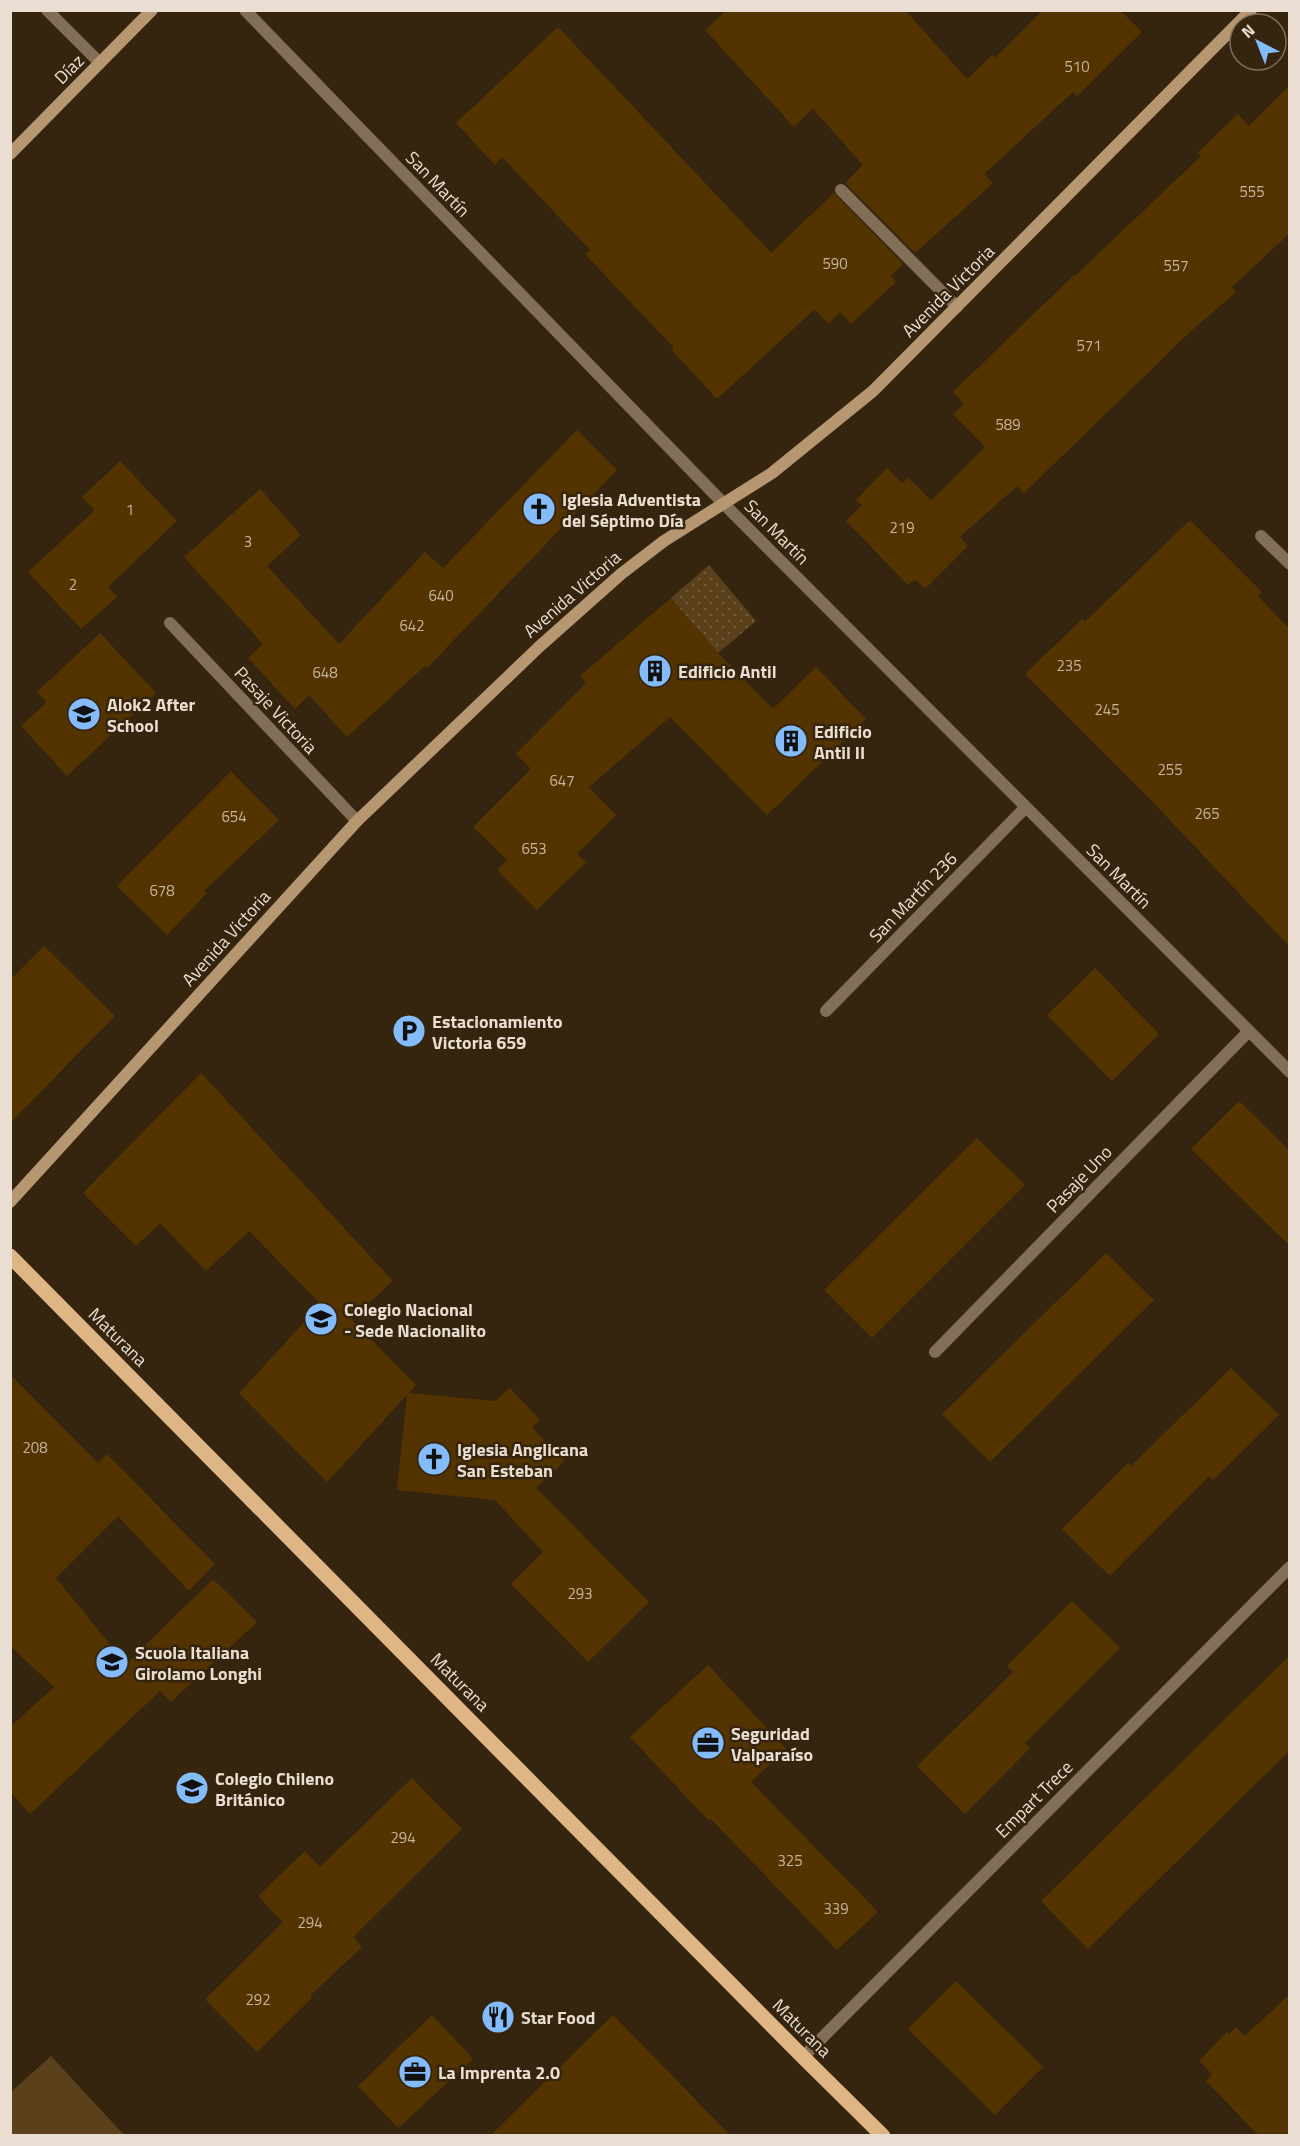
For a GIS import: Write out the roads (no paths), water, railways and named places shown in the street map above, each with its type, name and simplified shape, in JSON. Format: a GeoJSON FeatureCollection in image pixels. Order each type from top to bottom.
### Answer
{"type":"FeatureCollection","features":[{"type":"Feature","properties":{"kind":"main road","name":"Maturana"},"geometry":{"type":"LineString","coordinates":[[10,1256],[883,2136]]}},
{"type":"Feature","properties":{"kind":"street"},"geometry":{"type":"LineString","coordinates":[[47,10],[100,63]]}},
{"type":"Feature","properties":{"kind":"street","name":"Díaz"},"geometry":{"type":"LineString","coordinates":[[10,154],[152,10]]}},
{"type":"Feature","properties":{"kind":"street","name":"San Martín"},"geometry":{"type":"LineString","coordinates":[[245,10],[724,504],[1288,1069]]}},
{"type":"Feature","properties":{"kind":"street","name":"Avenida Victoria"},"geometry":{"type":"LineString","coordinates":[[10,1202],[357,821],[540,646],[621,574],[664,541],[772,473],[873,391],[1251,10]]}},
{"type":"Feature","properties":{"kind":"street"},"geometry":{"type":"LineString","coordinates":[[841,190],[957,307]]}},
{"type":"Feature","properties":{"kind":"street"},"geometry":{"type":"LineString","coordinates":[[1261,536],[1290,564]]}},
{"type":"Feature","properties":{"kind":"street","name":"Pasaje Victoria"},"geometry":{"type":"LineString","coordinates":[[170,623],[357,821]]}},
{"type":"Feature","properties":{"kind":"street","name":"San Martín 236"},"geometry":{"type":"LineString","coordinates":[[826,1011],[1025,808]]}},
{"type":"Feature","properties":{"kind":"street","name":"Pasaje Uno"},"geometry":{"type":"LineString","coordinates":[[935,1352],[1249,1031]]}},
{"type":"Feature","properties":{"kind":"street","name":"Empart Trece"},"geometry":{"type":"LineString","coordinates":[[803,2057],[1290,1567]]}},
{"type":"Feature","properties":{"kind":"place","name":"Iglesia Adventista del Séptimo Día"},"geometry":{"type":"Point","coordinates":[539,509]}},
{"type":"Feature","properties":{"kind":"place","name":"Edificio Antil"},"geometry":{"type":"Point","coordinates":[655,671]}},
{"type":"Feature","properties":{"kind":"place","name":"Alok2 After School"},"geometry":{"type":"Point","coordinates":[84,714]}},
{"type":"Feature","properties":{"kind":"place","name":"Edificio Antil II"},"geometry":{"type":"Point","coordinates":[791,741]}},
{"type":"Feature","properties":{"kind":"place","name":"Estacionamiento Victoria 659"},"geometry":{"type":"Point","coordinates":[409,1031]}},
{"type":"Feature","properties":{"kind":"place","name":"Colegio Nacional - Sede Nacionalito"},"geometry":{"type":"Point","coordinates":[321,1319]}},
{"type":"Feature","properties":{"kind":"place","name":"Iglesia Anglicana San Esteban"},"geometry":{"type":"Point","coordinates":[434,1459]}},
{"type":"Feature","properties":{"kind":"place","name":"Scuola Italiana Girolamo Longhi"},"geometry":{"type":"Point","coordinates":[112,1662]}},
{"type":"Feature","properties":{"kind":"place","name":"Seguridad Valparaíso"},"geometry":{"type":"Point","coordinates":[708,1743]}},
{"type":"Feature","properties":{"kind":"place","name":"Colegio Chileno Británico"},"geometry":{"type":"Point","coordinates":[192,1788]}},
{"type":"Feature","properties":{"kind":"place","name":"Star Food"},"geometry":{"type":"Point","coordinates":[498,2017]}},
{"type":"Feature","properties":{"kind":"place","name":"La Imprenta 2.0"},"geometry":{"type":"Point","coordinates":[415,2072]}}]}
